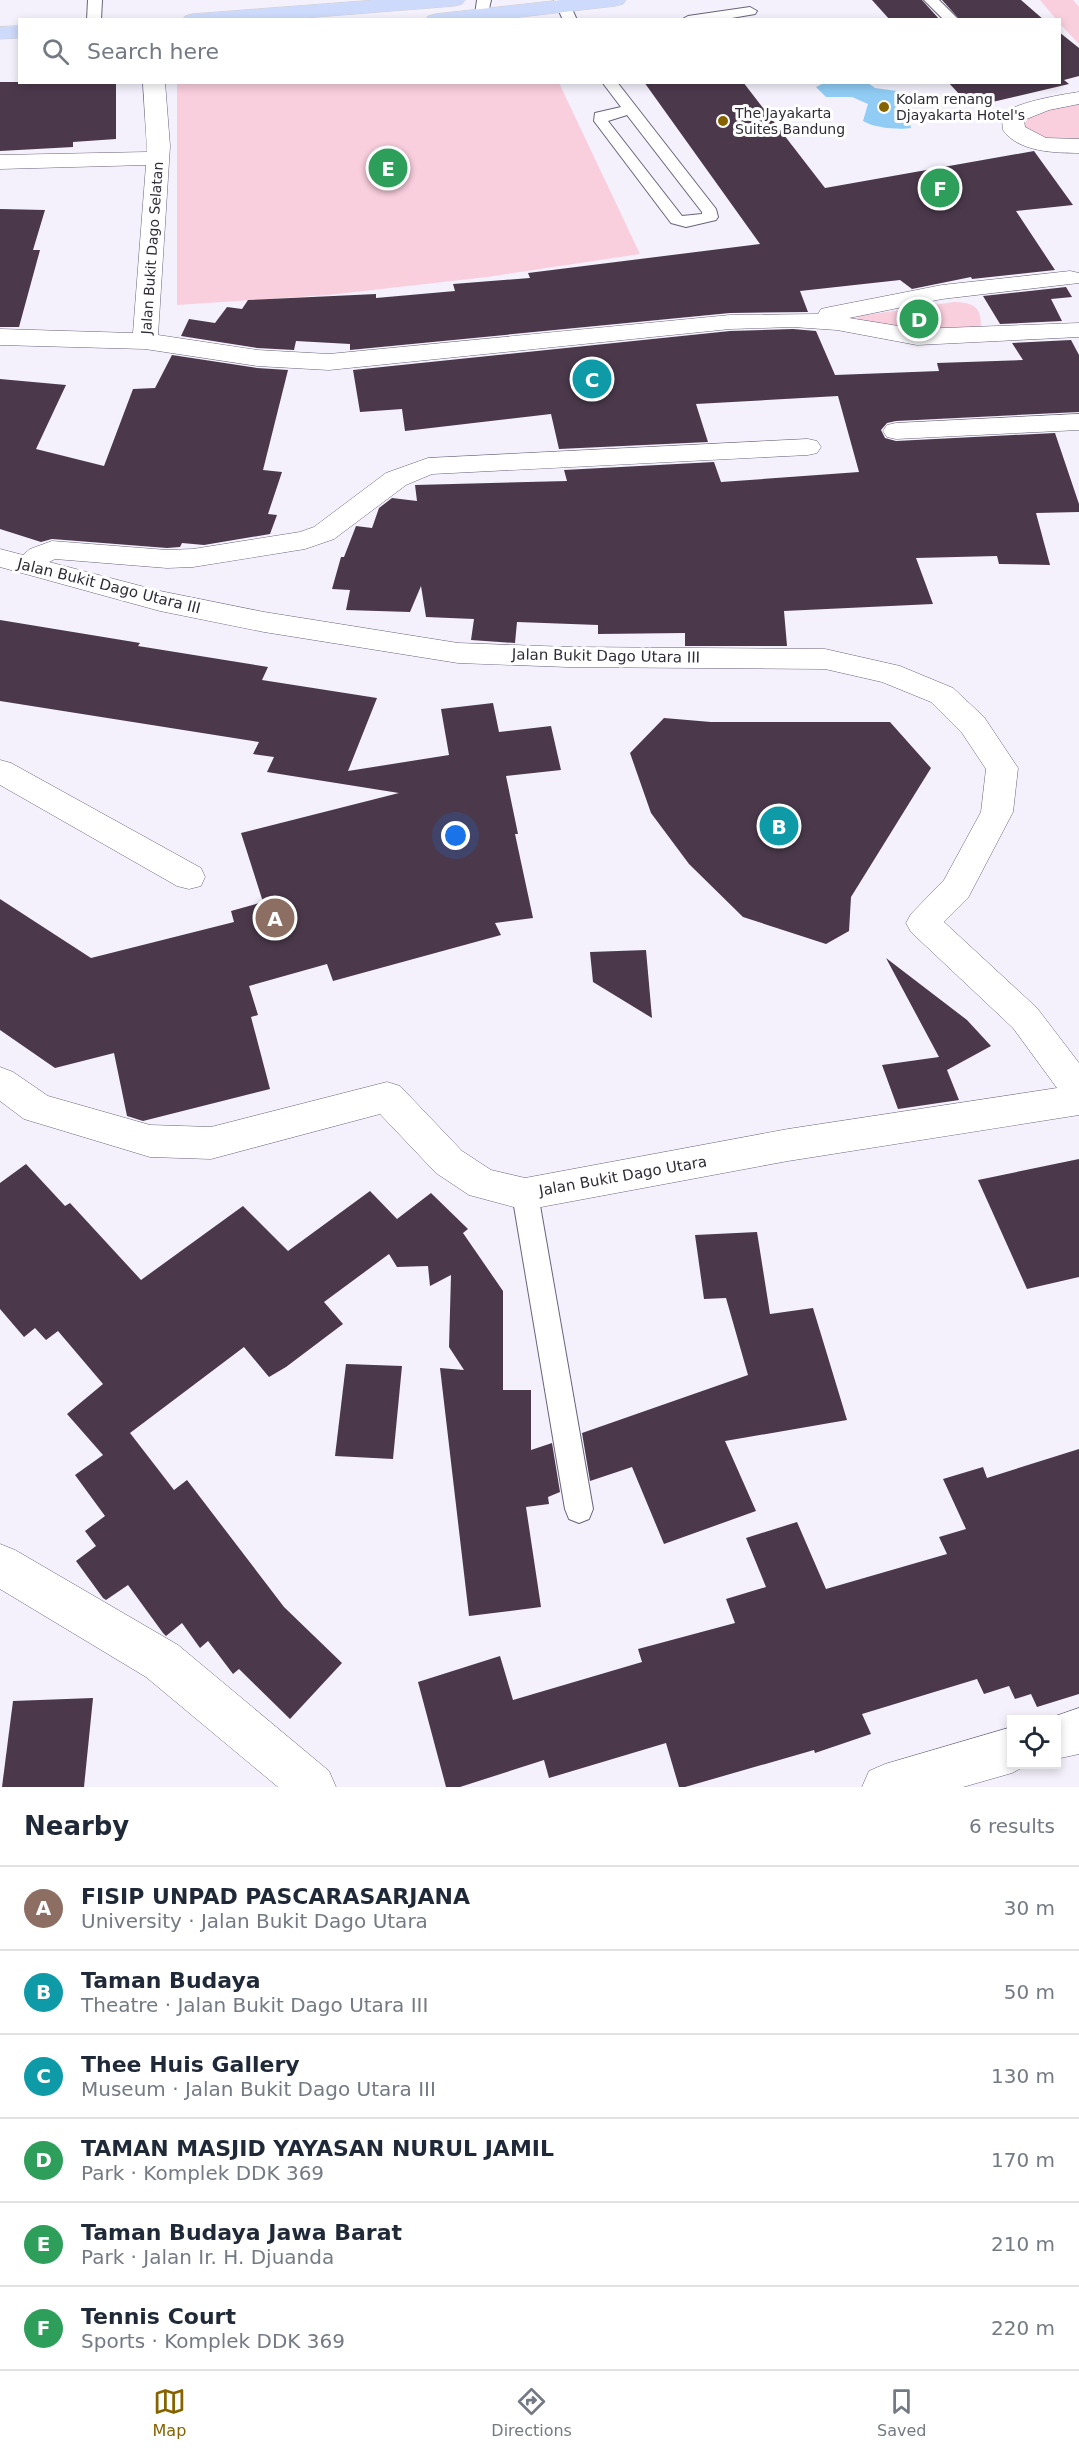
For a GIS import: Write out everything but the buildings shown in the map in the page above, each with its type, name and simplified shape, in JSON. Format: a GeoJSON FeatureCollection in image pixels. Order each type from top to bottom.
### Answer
{"type":"FeatureCollection","features":[{"type":"Feature","properties":{"kind":"main road"},"geometry":{"type":"LineString","coordinates":[[218,18],[455,0]]}},
{"type":"Feature","properties":{"kind":"main road"},"geometry":{"type":"LineString","coordinates":[[443,18],[483,8],[565,8],[615,0]]}},
{"type":"Feature","properties":{"kind":"main road"},"geometry":{"type":"LineString","coordinates":[[0,33],[18,32]]}},
{"type":"Feature","properties":{"kind":"main road"},"geometry":{"type":"LineString","coordinates":[[0,49],[18,48]]}},
{"type":"Feature","properties":{"kind":"street","name":"Jalan Bukit Dago Selatan"},"geometry":{"type":"LineString","coordinates":[[0,337],[145,341],[158,158],[154,84]]}},
{"type":"Feature","properties":{"kind":"street"},"geometry":{"type":"LineString","coordinates":[[1079,98],[1044,104],[1013,117],[1014,130],[1035,142],[1054,146],[1079,146]]}},
{"type":"Feature","properties":{"kind":"street"},"geometry":{"type":"LineString","coordinates":[[0,162],[158,158]]}},
{"type":"Feature","properties":{"kind":"street"},"geometry":{"type":"LineString","coordinates":[[793,320],[942,292],[1070,278]]}},
{"type":"Feature","properties":{"kind":"street"},"geometry":{"type":"LineString","coordinates":[[145,341],[257,358],[352,361],[730,322],[793,320],[837,323],[917,337],[1079,330]]}},
{"type":"Feature","properties":{"kind":"street"},"geometry":{"type":"LineString","coordinates":[[896,431],[1079,422]]}},
{"type":"Feature","properties":{"kind":"street"},"geometry":{"type":"LineString","coordinates":[[29,565],[40,555],[52,550],[176,559],[305,540],[324,533],[396,479],[428,466],[808,447]]}},
{"type":"Feature","properties":{"kind":"street","name":"Jalan Bukit Dago Utara III"},"geometry":{"type":"LineString","coordinates":[[0,558],[160,601],[264,622],[458,653],[568,657],[825,659],[889,673],[942,695],[973,724],[1002,768],[997,812],[956,889],[922,923],[1025,1018],[1079,1090]]}},
{"type":"Feature","properties":{"kind":"street"},"geometry":{"type":"LineString","coordinates":[[0,771],[189,877]]}},
{"type":"Feature","properties":{"kind":"street","name":"Jalan Bukit Dago Utara"},"geometry":{"type":"LineString","coordinates":[[0,1082],[37,1108],[150,1141],[211,1143],[387,1097],[449,1161],[482,1184],[525,1194],[788,1145],[1079,1100]]}},
{"type":"Feature","properties":{"kind":"street"},"geometry":{"type":"LineString","coordinates":[[0,1564],[162,1661],[313,1787]]}},
{"type":"Feature","properties":{"kind":"street"},"geometry":{"type":"LineString","coordinates":[[1061,1736],[1079,1731]]}},
{"type":"Feature","properties":{"kind":"street"},"geometry":{"type":"LineString","coordinates":[[885,1787],[1007,1751]]}},
{"type":"Feature","properties":{"kind":"lane"},"geometry":{"type":"LineString","coordinates":[[94,18],[95,0]]}},
{"type":"Feature","properties":{"kind":"lane"},"geometry":{"type":"LineString","coordinates":[[931,0],[950,18]]}},
{"type":"Feature","properties":{"kind":"lane"},"geometry":{"type":"LineString","coordinates":[[702,18],[750,11]]}},
{"type":"Feature","properties":{"kind":"lane"},"geometry":{"type":"LineString","coordinates":[[610,84],[710,212],[710,217],[686,222],[677,219],[601,121],[600,116],[629,110]]}},
{"type":"Feature","properties":{"kind":"lane"},"geometry":{"type":"LineString","coordinates":[[525,1194],[579,1509]]}},
{"type":"Feature","properties":{"kind":"shaded area"},"geometry":{"type":"Polygon","coordinates":[[[1040,0],[1073,0],[1079,7],[1079,44],[1061,25],[1061,18],[1055,18],[1040,0]]]}},
{"type":"Feature","properties":{"kind":"shaded area"},"geometry":{"type":"Polygon","coordinates":[[[177,84],[559,84],[640,254],[487,277],[328,295],[177,305],[177,84]]]}},
{"type":"Feature","properties":{"kind":"shaded area"},"geometry":{"type":"Polygon","coordinates":[[[1079,102],[1079,140],[1055,142],[1030,135],[1021,121],[1041,109],[1079,102]]]}},
{"type":"Feature","properties":{"kind":"shaded area"},"geometry":{"type":"Polygon","coordinates":[[[954,302],[973,305],[976,308],[980,316],[981,330],[910,331],[853,321],[860,316],[954,302]]]}},
{"type":"Feature","properties":{"kind":"water","name":"Kolam renang Djayakarta Hotel's"},"geometry":{"type":"Polygon","coordinates":[[[822,84],[869,84],[875,88],[897,91],[904,99],[898,101],[901,110],[917,114],[910,123],[911,128],[887,128],[873,125],[863,121],[868,104],[852,97],[826,97],[816,87],[822,84]]]}},
{"type":"Feature","properties":{"kind":"place","name":"Kolam renang Djayakarta Hotel's"},"geometry":{"type":"Point","coordinates":[884,107]}},
{"type":"Feature","properties":{"kind":"place","name":"The Jayakarta Suites Bandung"},"geometry":{"type":"Point","coordinates":[723,121]}},
{"type":"Feature","properties":{"kind":"place","name":"Taman Budaya Jawa Barat"},"geometry":{"type":"Point","coordinates":[388,168]}},
{"type":"Feature","properties":{"kind":"place","name":"Tennis Court"},"geometry":{"type":"Point","coordinates":[940,188]}},
{"type":"Feature","properties":{"kind":"place","name":"TAMAN MASJID YAYASAN NURUL JAMIL"},"geometry":{"type":"Point","coordinates":[919,319]}},
{"type":"Feature","properties":{"kind":"place","name":"Thee Huis Gallery"},"geometry":{"type":"Point","coordinates":[592,379]}},
{"type":"Feature","properties":{"kind":"place","name":"Taman Budaya"},"geometry":{"type":"Point","coordinates":[779,826]}},
{"type":"Feature","properties":{"kind":"place","name":"FISIP UNPAD PASCARASARJANA"},"geometry":{"type":"Point","coordinates":[275,918]}}]}
